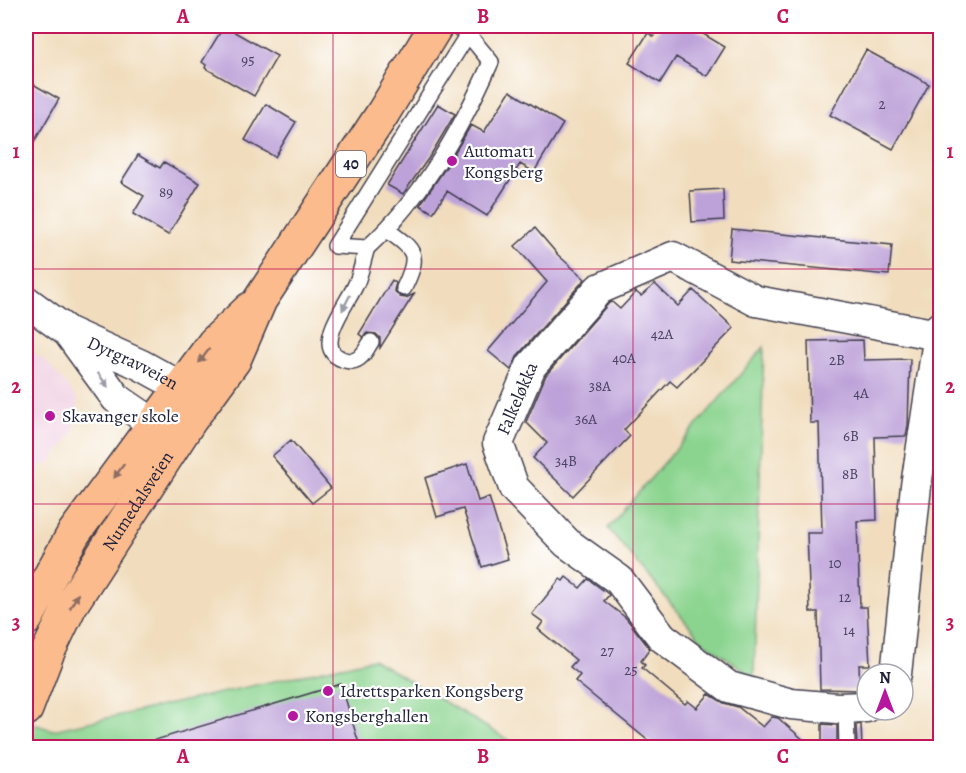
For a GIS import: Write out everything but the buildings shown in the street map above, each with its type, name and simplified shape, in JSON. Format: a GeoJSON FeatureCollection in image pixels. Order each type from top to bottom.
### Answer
{"type":"FeatureCollection","features":[{"type":"Feature","properties":{"kind":"main road","name":"Numedalsveien"},"geometry":{"type":"LineString","coordinates":[[26,619],[74,533],[214,344],[321,238],[436,26]]}},
{"type":"Feature","properties":{"kind":"main road","name":"Numedalsveien"},"geometry":{"type":"LineString","coordinates":[[26,709],[47,654],[70,606],[190,420],[234,360],[260,300]]}},
{"type":"Feature","properties":{"kind":"street","name":"Falkeløkka"},"geometry":{"type":"LineString","coordinates":[[855,707],[791,704],[729,687],[662,637],[619,580],[567,543],[514,489],[498,443],[531,366],[599,289],[673,257],[756,301],[939,331],[916,486],[897,662]]}},
{"type":"Feature","properties":{"kind":"street","name":"Dyrgravveien"},"geometry":{"type":"LineString","coordinates":[[26,301],[68,332],[141,365],[181,387],[190,420],[154,424],[116,398],[68,332]]}},
{"type":"Feature","properties":{"kind":"lane"},"geometry":{"type":"LineString","coordinates":[[367,249],[321,238],[462,30],[490,62],[463,123],[433,170],[387,230],[367,249],[357,283],[332,330],[328,344],[332,353],[340,359],[352,361],[362,357],[370,342]]}},
{"type":"Feature","properties":{"kind":"lane"},"geometry":{"type":"LineString","coordinates":[[387,230],[409,245],[415,257],[414,266],[404,288]]}},
{"type":"Feature","properties":{"kind":"lane"},"geometry":{"type":"LineString","coordinates":[[847,747],[855,711]]}},
{"type":"Feature","properties":{"kind":"shaded area","name":"Skavanger skole"},"geometry":{"type":"Polygon","coordinates":[[[26,348],[49,364],[78,400],[73,433],[50,463],[26,471],[26,348]]]}},
{"type":"Feature","properties":{"kind":"green space"},"geometry":{"type":"Polygon","coordinates":[[[764,347],[754,677],[702,641],[608,528],[764,347]]]}},
{"type":"Feature","properties":{"kind":"green space","name":"Idrettsparken Kongsberg"},"geometry":{"type":"Polygon","coordinates":[[[373,659],[520,747],[26,747],[26,722],[53,730],[373,659]]]}},
{"type":"Feature","properties":{"kind":"place","name":"Automat1 Kongsberg"},"geometry":{"type":"Point","coordinates":[452,161]}},
{"type":"Feature","properties":{"kind":"place","name":"Skavanger skole"},"geometry":{"type":"Point","coordinates":[50,416]}},
{"type":"Feature","properties":{"kind":"place","name":"Idrettsparken Kongsberg"},"geometry":{"type":"Point","coordinates":[328,691]}},
{"type":"Feature","properties":{"kind":"place","name":"Kongsberghallen"},"geometry":{"type":"Point","coordinates":[293,716]}}]}
